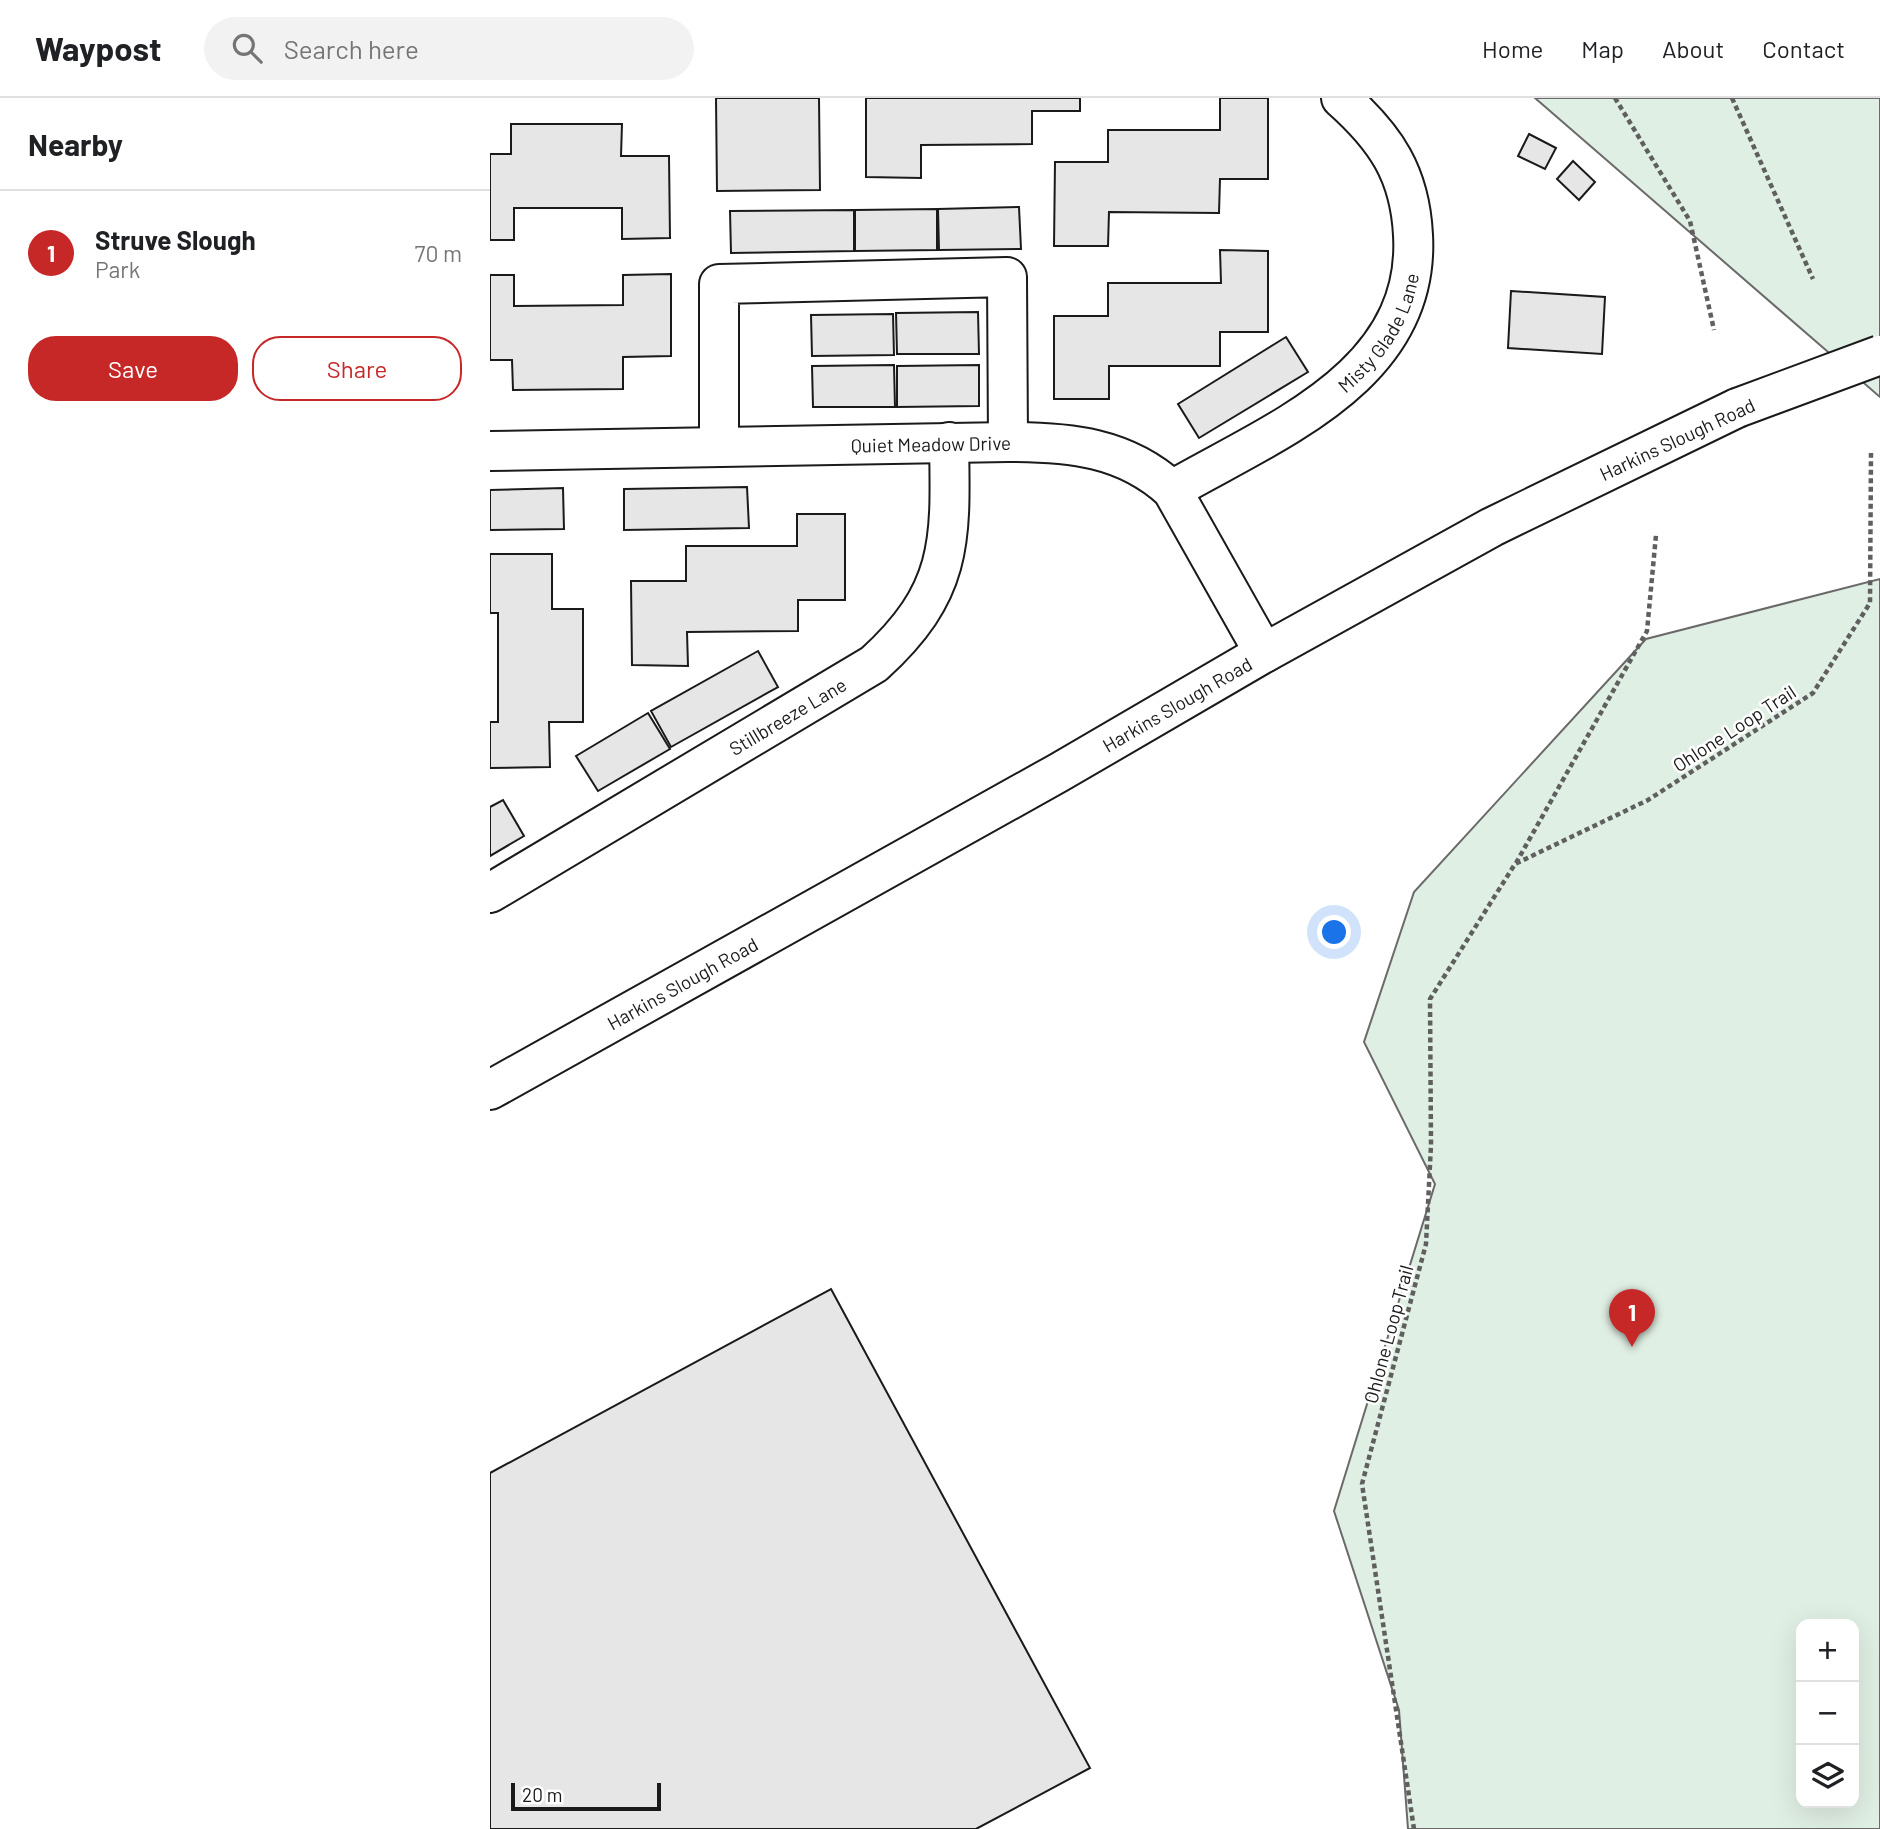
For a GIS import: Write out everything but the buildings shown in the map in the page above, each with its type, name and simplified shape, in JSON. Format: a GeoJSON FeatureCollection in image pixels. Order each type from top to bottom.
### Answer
{"type":"FeatureCollection","features":[{"type":"Feature","properties":{"kind":"street","name":"Misty Glade Lane"},"geometry":{"type":"LineString","coordinates":[[1172,490],[1335,394],[1377,353],[1393,330],[1412,275],[1412,221],[1406,192],[1397,165],[1382,139],[1341,98]]}},
{"type":"Feature","properties":{"kind":"street"},"geometry":{"type":"LineString","coordinates":[[719,447],[719,284],[1007,277],[1008,442]]}},
{"type":"Feature","properties":{"kind":"street","name":"Harkins Slough Road"},"geometry":{"type":"LineString","coordinates":[[490,1090],[1492,527],[1737,408],[1880,355]]}},
{"type":"Feature","properties":{"kind":"street","name":"Stillbreeze Lane"},"geometry":{"type":"LineString","coordinates":[[490,893],[874,664],[895,645],[927,600],[940,573],[948,545],[951,515],[949,442]]}},
{"type":"Feature","properties":{"kind":"street","name":"Quiet Meadow Drive"},"geometry":{"type":"LineString","coordinates":[[490,451],[1051,442],[1108,452],[1153,473],[1172,490],[1264,653]]}},
{"type":"Feature","properties":{"kind":"path"},"geometry":{"type":"LineString","coordinates":[[1615,98],[1690,221],[1714,330]]}},
{"type":"Feature","properties":{"kind":"path"},"geometry":{"type":"LineString","coordinates":[[1732,98],[1813,279]]}},
{"type":"Feature","properties":{"kind":"path","name":"Ohlone Loop Trail"},"geometry":{"type":"LineString","coordinates":[[1515,864],[1648,800],[1813,694],[1870,603],[1871,453]]}},
{"type":"Feature","properties":{"kind":"path","name":"Ohlone Loop Trail"},"geometry":{"type":"LineString","coordinates":[[1414,1829],[1362,1484],[1426,1244],[1431,1145],[1430,999],[1515,864],[1647,631],[1656,535]]}},
{"type":"Feature","properties":{"kind":"green space"},"geometry":{"type":"Polygon","coordinates":[[[1535,98],[1880,98],[1880,397],[1535,98]]]}},
{"type":"Feature","properties":{"kind":"green space"},"geometry":{"type":"Polygon","coordinates":[[[1880,579],[1880,1829],[1408,1829],[1399,1710],[1334,1511],[1435,1184],[1364,1042],[1414,892],[1646,639],[1880,579]]]}},
{"type":"Feature","properties":{"kind":"place","name":"Struve Slough"},"geometry":{"type":"Point","coordinates":[1632,1347]}}]}
